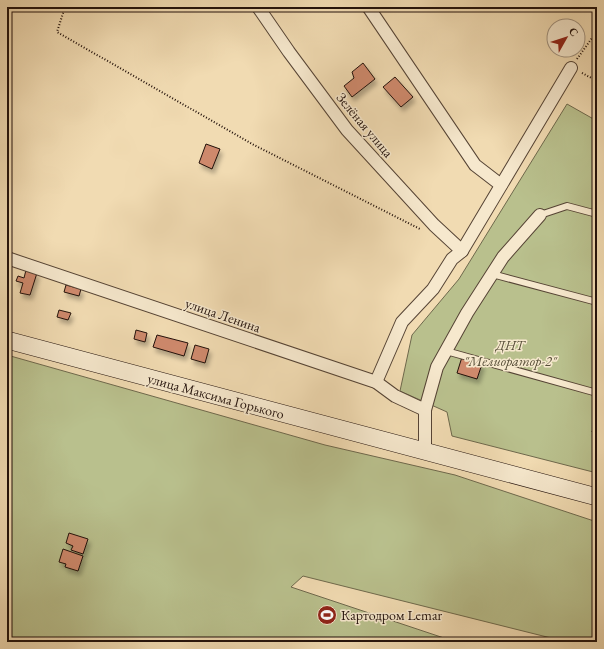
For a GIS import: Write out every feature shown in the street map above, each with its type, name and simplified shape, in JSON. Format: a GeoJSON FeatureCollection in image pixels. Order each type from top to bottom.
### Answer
{"type":"FeatureCollection","features":[{"type":"Feature","properties":{"kind":"main road","name":"улица Максима Горького"},"geometry":{"type":"LineString","coordinates":[[7,340],[597,497]]}},
{"type":"Feature","properties":{"kind":"street","name":"Зелёная улица"},"geometry":{"type":"LineString","coordinates":[[258,7],[288,52],[347,130],[434,225],[462,251]]}},
{"type":"Feature","properties":{"kind":"street"},"geometry":{"type":"LineString","coordinates":[[369,8],[476,165],[501,185]]}},
{"type":"Feature","properties":{"kind":"street"},"geometry":{"type":"LineString","coordinates":[[376,382],[402,322],[433,289],[452,259],[462,251],[571,68]]}},
{"type":"Feature","properties":{"kind":"street"},"geometry":{"type":"LineString","coordinates":[[425,452],[425,410],[437,366],[467,313],[503,257],[540,215]]}},
{"type":"Feature","properties":{"kind":"street","name":"улица Ленина"},"geometry":{"type":"LineString","coordinates":[[7,258],[376,382],[395,396],[425,410]]}},
{"type":"Feature","properties":{"kind":"lane"},"geometry":{"type":"LineString","coordinates":[[540,215],[567,206],[597,214]]}},
{"type":"Feature","properties":{"kind":"lane"},"geometry":{"type":"LineString","coordinates":[[492,274],[597,302]]}},
{"type":"Feature","properties":{"kind":"lane"},"geometry":{"type":"LineString","coordinates":[[446,351],[597,393]]}},
{"type":"Feature","properties":{"kind":"path"},"geometry":{"type":"LineString","coordinates":[[65,7],[57,32],[254,145],[427,232],[434,225]]}},
{"type":"Feature","properties":{"kind":"path"},"geometry":{"type":"LineString","coordinates":[[597,31],[571,68],[597,81]]}},
{"type":"Feature","properties":{"kind":"green space","name":"ДНТ \"Мелиоратор-2\""},"geometry":{"type":"Polygon","coordinates":[[[567,104],[597,121],[597,473],[452,436],[447,412],[400,391],[412,335],[459,279],[567,104]]]}},
{"type":"Feature","properties":{"kind":"green space"},"geometry":{"type":"Polygon","coordinates":[[[7,355],[325,445],[455,475],[597,522],[597,642],[567,642],[303,576],[291,587],[456,642],[7,642],[7,355]]]}},
{"type":"Feature","properties":{"kind":"building"},"geometry":{"type":"Polygon","coordinates":[[[363,63],[375,79],[352,97],[344,86],[354,78],[352,72],[363,63]]]}},
{"type":"Feature","properties":{"kind":"building"},"geometry":{"type":"Polygon","coordinates":[[[395,77],[413,97],[401,107],[383,87],[395,77]]]}},
{"type":"Feature","properties":{"kind":"building"},"geometry":{"type":"Polygon","coordinates":[[[206,144],[220,149],[212,169],[199,163],[206,144]]]}},
{"type":"Feature","properties":{"kind":"building"},"geometry":{"type":"Polygon","coordinates":[[[26,270],[37,273],[30,295],[20,293],[23,283],[16,281],[18,276],[24,278],[26,270]]]}},
{"type":"Feature","properties":{"kind":"building"},"geometry":{"type":"Polygon","coordinates":[[[66,285],[81,289],[79,296],[64,292],[66,285]]]}},
{"type":"Feature","properties":{"kind":"building"},"geometry":{"type":"Polygon","coordinates":[[[59,310],[71,313],[68,320],[57,317],[59,310]]]}},
{"type":"Feature","properties":{"kind":"building"},"geometry":{"type":"Polygon","coordinates":[[[136,330],[147,333],[145,342],[134,339],[136,330]]]}},
{"type":"Feature","properties":{"kind":"building"},"geometry":{"type":"Polygon","coordinates":[[[157,335],[188,343],[184,356],[153,347],[157,335]]]}},
{"type":"Feature","properties":{"kind":"building"},"geometry":{"type":"Polygon","coordinates":[[[195,345],[209,349],[205,363],[191,359],[195,345]]]}},
{"type":"Feature","properties":{"kind":"building"},"geometry":{"type":"Polygon","coordinates":[[[462,357],[482,364],[477,379],[457,373],[462,357]]]}},
{"type":"Feature","properties":{"kind":"building"},"geometry":{"type":"Polygon","coordinates":[[[597,415],[597,433],[592,432],[597,415]]]}},
{"type":"Feature","properties":{"kind":"building"},"geometry":{"type":"Polygon","coordinates":[[[69,533],[88,539],[83,554],[71,550],[73,546],[66,543],[69,533]]]}},
{"type":"Feature","properties":{"kind":"building"},"geometry":{"type":"Polygon","coordinates":[[[63,549],[83,556],[78,571],[65,567],[66,564],[59,562],[63,549]]]}},
{"type":"Feature","properties":{"kind":"place","name":"Картодром Lemar"},"geometry":{"type":"Point","coordinates":[327,615]}}]}
